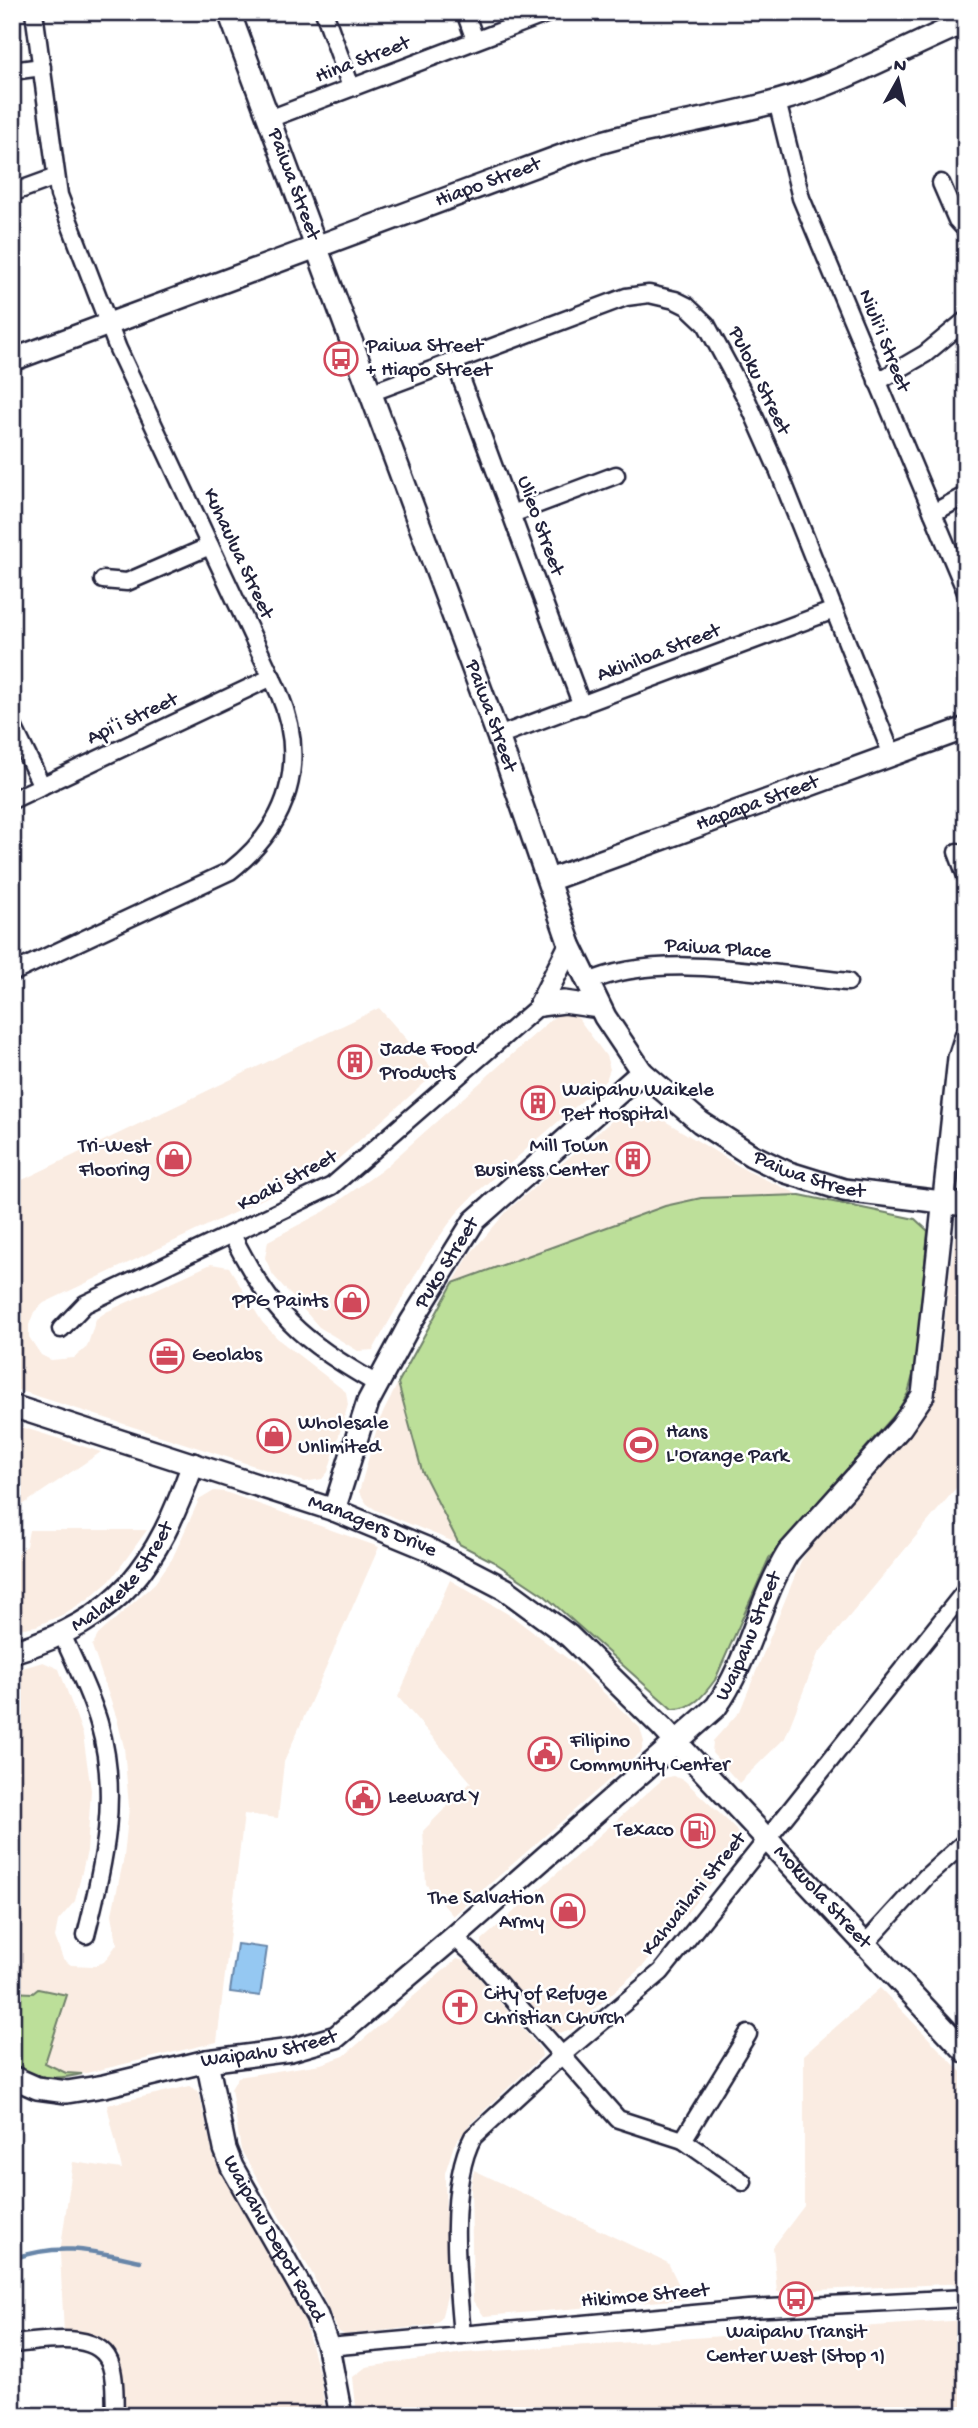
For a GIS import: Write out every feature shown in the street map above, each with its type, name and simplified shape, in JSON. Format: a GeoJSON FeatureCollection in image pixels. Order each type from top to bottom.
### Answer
{"type":"FeatureCollection","features":[{"type":"Feature","properties":{"kind":"street","name":"Kuhaulua Street"},"geometry":{"type":"LineString","coordinates":[[12,973],[222,875],[244,860],[263,841],[284,801],[293,762],[289,720],[272,677],[108,324],[59,195],[34,12]]}},
{"type":"Feature","properties":{"kind":"street","name":"Paiwa Street"},"geometry":{"type":"LineString","coordinates":[[229,12],[498,736],[570,945],[600,1007],[642,1072],[700,1122],[751,1155],[786,1172],[844,1191],[966,1205]]}},
{"type":"Feature","properties":{"kind":"street"},"geometry":{"type":"LineString","coordinates":[[324,12],[351,87]]}},
{"type":"Feature","properties":{"kind":"street"},"geometry":{"type":"LineString","coordinates":[[465,12],[475,40]]}},
{"type":"Feature","properties":{"kind":"street","name":"Hina Street"},"geometry":{"type":"LineString","coordinates":[[269,119],[551,12]]}},
{"type":"Feature","properties":{"kind":"street","name":"Hiapo Street"},"geometry":{"type":"LineString","coordinates":[[12,360],[610,139],[777,101],[834,81],[966,22]]}},
{"type":"Feature","properties":{"kind":"street"},"geometry":{"type":"LineString","coordinates":[[12,71],[42,67]]}},
{"type":"Feature","properties":{"kind":"street","name":"Niuli'i Street"},"geometry":{"type":"LineString","coordinates":[[777,101],[801,198],[966,592]]}},
{"type":"Feature","properties":{"kind":"street"},"geometry":{"type":"LineString","coordinates":[[12,193],[56,177]]}},
{"type":"Feature","properties":{"kind":"street"},"geometry":{"type":"LineString","coordinates":[[941,184],[957,219],[966,230]]}},
{"type":"Feature","properties":{"kind":"street","name":"Puloku Street"},"geometry":{"type":"LineString","coordinates":[[370,393],[625,297],[660,295],[687,306],[706,324],[747,400],[892,755]]}},
{"type":"Feature","properties":{"kind":"street"},"geometry":{"type":"LineString","coordinates":[[877,382],[925,354],[966,320]]}},
{"type":"Feature","properties":{"kind":"street","name":"Ulieo Street"},"geometry":{"type":"LineString","coordinates":[[455,362],[582,706]]}},
{"type":"Feature","properties":{"kind":"street"},"geometry":{"type":"LineString","coordinates":[[512,514],[616,475]]}},
{"type":"Feature","properties":{"kind":"street"},"geometry":{"type":"LineString","coordinates":[[933,513],[966,495]]}},
{"type":"Feature","properties":{"kind":"street"},"geometry":{"type":"LineString","coordinates":[[103,580],[127,582],[210,546]]}},
{"type":"Feature","properties":{"kind":"street","name":"Akihiloa Street"},"geometry":{"type":"LineString","coordinates":[[498,736],[834,610]]}},
{"type":"Feature","properties":{"kind":"street","name":"Apiʻi Street"},"geometry":{"type":"LineString","coordinates":[[12,800],[272,677]]}},
{"type":"Feature","properties":{"kind":"street"},"geometry":{"type":"LineString","coordinates":[[12,724],[42,786]]}},
{"type":"Feature","properties":{"kind":"street","name":"Hapapa Street"},"geometry":{"type":"LineString","coordinates":[[549,880],[966,728]]}},
{"type":"Feature","properties":{"kind":"street"},"geometry":{"type":"LineString","coordinates":[[957,852],[966,876]]}},
{"type":"Feature","properties":{"kind":"street"},"geometry":{"type":"LineString","coordinates":[[540,1005],[570,945]]}},
{"type":"Feature","properties":{"kind":"street","name":"Paiwa Place"},"geometry":{"type":"LineString","coordinates":[[587,983],[612,973],[658,967],[848,982]]}},
{"type":"Feature","properties":{"kind":"street"},"geometry":{"type":"LineString","coordinates":[[540,1005],[564,1002],[600,1007]]}},
{"type":"Feature","properties":{"kind":"street","name":"Koaki Street"},"geometry":{"type":"LineString","coordinates":[[61,1329],[85,1304],[309,1199],[354,1170],[540,1005]]}},
{"type":"Feature","properties":{"kind":"street","name":"Waipahu Street"},"geometry":{"type":"LineString","coordinates":[[12,2077],[37,2088],[67,2092],[104,2086],[206,2061],[291,2050],[335,2037],[706,1718],[729,1689],[774,1576],[788,1553],[919,1403],[927,1379],[959,1058],[966,1036]]}},
{"type":"Feature","properties":{"kind":"street","name":"Puko Street"},"geometry":{"type":"LineString","coordinates":[[334,1510],[356,1437],[377,1384],[411,1322],[474,1221],[642,1072]]}},
{"type":"Feature","properties":{"kind":"street"},"geometry":{"type":"LineString","coordinates":[[232,1235],[261,1288],[289,1323],[321,1351],[377,1384]]}},
{"type":"Feature","properties":{"kind":"street","name":"Managers Drive"},"geometry":{"type":"LineString","coordinates":[[12,1405],[334,1510],[426,1548],[505,1588],[569,1636],[677,1743]]}},
{"type":"Feature","properties":{"kind":"street","name":"Malakeke Street"},"geometry":{"type":"LineString","coordinates":[[12,1652],[62,1634],[105,1607],[142,1570],[167,1532],[193,1464]]}},
{"type":"Feature","properties":{"kind":"street","name":"Kahuailani Street"},"geometry":{"type":"LineString","coordinates":[[462,2335],[457,2190],[465,2152],[485,2123],[661,1972],[966,1590]]}},
{"type":"Feature","properties":{"kind":"street"},"geometry":{"type":"LineString","coordinates":[[62,1634],[100,1725],[108,1777],[107,1845],[86,1935]]}},
{"type":"Feature","properties":{"kind":"street","name":"Mokuola Street"},"geometry":{"type":"LineString","coordinates":[[677,1743],[966,2052]]}},
{"type":"Feature","properties":{"kind":"street"},"geometry":{"type":"LineString","coordinates":[[865,1944],[926,1877],[966,1841]]}},
{"type":"Feature","properties":{"kind":"street"},"geometry":{"type":"LineString","coordinates":[[454,1937],[472,1952],[618,2119],[683,2140],[743,2182]]}},
{"type":"Feature","properties":{"kind":"street"},"geometry":{"type":"LineString","coordinates":[[683,2140],[748,2034]]}},
{"type":"Feature","properties":{"kind":"street","name":"Waipahu Depot Road"},"geometry":{"type":"LineString","coordinates":[[206,2061],[225,2149],[232,2167],[303,2287],[328,2347],[341,2416]]}},
{"type":"Feature","properties":{"kind":"street","name":"Hikimoe Street"},"geometry":{"type":"LineString","coordinates":[[328,2347],[748,2309],[966,2298]]}},
{"type":"Feature","properties":{"kind":"street"},"geometry":{"type":"LineString","coordinates":[[12,2344],[72,2341],[87,2342],[100,2348],[107,2355],[112,2368],[115,2416]]}},
{"type":"Feature","properties":{"kind":"shaded area"},"geometry":{"type":"Polygon","coordinates":[[[379,1008],[436,1073],[328,1168],[44,1303],[34,1312],[29,1325],[29,1337],[41,1355],[51,1360],[74,1358],[87,1347],[96,1319],[106,1312],[211,1264],[229,1267],[262,1322],[279,1340],[346,1392],[348,1405],[328,1472],[322,1479],[304,1482],[12,1388],[12,1185],[379,1008]]]}},
{"type":"Feature","properties":{"kind":"shaded area"},"geometry":{"type":"Polygon","coordinates":[[[566,1012],[578,1018],[606,1056],[610,1069],[606,1080],[476,1193],[456,1214],[427,1254],[373,1350],[358,1351],[319,1327],[273,1275],[265,1258],[268,1241],[325,1211],[382,1170],[553,1018],[566,1012]]]}},
{"type":"Feature","properties":{"kind":"shaded area"},"geometry":{"type":"Polygon","coordinates":[[[642,1107],[747,1171],[800,1195],[701,1198],[665,1206],[453,1283],[470,1254],[508,1210],[622,1112],[642,1107]]]}},
{"type":"Feature","properties":{"kind":"shaded area"},"geometry":{"type":"Polygon","coordinates":[[[966,1219],[966,1476],[818,1654],[785,1738],[739,1783],[712,1753],[713,1741],[740,1711],[801,1561],[812,1544],[932,1404],[936,1395],[955,1234],[966,1219]]]}},
{"type":"Feature","properties":{"kind":"shaded area"},"geometry":{"type":"Polygon","coordinates":[[[398,1383],[422,1471],[459,1544],[376,1510],[367,1504],[359,1492],[379,1421],[398,1383]]]}},
{"type":"Feature","properties":{"kind":"shaded area"},"geometry":{"type":"Polygon","coordinates":[[[12,1424],[101,1452],[21,1506],[12,1500],[12,1424]]]}},
{"type":"Feature","properties":{"kind":"shaded area"},"geometry":{"type":"Polygon","coordinates":[[[214,1491],[225,1492],[379,1547],[284,1762],[278,1818],[244,1814],[217,2042],[82,2074],[66,2073],[52,2068],[12,2043],[12,1671],[43,1662],[59,1669],[83,1735],[91,1790],[87,1851],[75,1901],[58,1921],[55,1937],[63,1959],[71,1965],[93,1966],[104,1962],[117,1944],[112,1914],[124,1857],[129,1807],[124,1747],[92,1646],[98,1635],[155,1583],[172,1559],[199,1500],[214,1491]]]}},
{"type":"Feature","properties":{"kind":"shaded area"},"geometry":{"type":"Polygon","coordinates":[[[29,1530],[147,1530],[113,1577],[88,1599],[62,1615],[36,1626],[12,1630],[12,1558],[26,1546],[29,1530]]]}},
{"type":"Feature","properties":{"kind":"shaded area"},"geometry":{"type":"Polygon","coordinates":[[[450,1580],[513,1617],[572,1662],[640,1728],[644,1742],[641,1752],[453,1916],[426,1884],[423,1831],[471,1782],[398,1697],[450,1580]]]}},
{"type":"Feature","properties":{"kind":"shaded area"},"geometry":{"type":"Polygon","coordinates":[[[673,1776],[684,1780],[734,1827],[740,1837],[737,1852],[644,1965],[571,2030],[562,2033],[553,2031],[482,1949],[482,1940],[664,1778],[673,1776]]]}},
{"type":"Feature","properties":{"kind":"shaded area"},"geometry":{"type":"Polygon","coordinates":[[[457,1959],[465,1961],[541,2050],[542,2056],[470,2124],[454,2145],[445,2173],[447,2296],[441,2319],[432,2325],[344,2335],[338,2331],[313,2275],[241,2150],[231,2089],[238,2077],[321,2064],[344,2056],[457,1959]]]}},
{"type":"Feature","properties":{"kind":"shaded area"},"geometry":{"type":"Polygon","coordinates":[[[880,1988],[966,2077],[966,2283],[777,2292],[773,2247],[804,2206],[804,2055],[880,1988]]]}},
{"type":"Feature","properties":{"kind":"shaded area"},"geometry":{"type":"Polygon","coordinates":[[[190,2086],[199,2092],[213,2155],[221,2173],[304,2320],[320,2377],[326,2416],[126,2416],[119,2354],[100,2337],[64,2334],[60,2253],[73,2162],[122,2169],[107,2105],[190,2086]]]}},
{"type":"Feature","properties":{"kind":"shaded area"},"geometry":{"type":"Polygon","coordinates":[[[474,2170],[668,2263],[686,2299],[484,2316],[473,2301],[471,2186],[474,2170]]]}},
{"type":"Feature","properties":{"kind":"shaded area"},"geometry":{"type":"Polygon","coordinates":[[[966,2320],[966,2416],[357,2416],[353,2377],[366,2367],[464,2353],[966,2320]]]}},
{"type":"Feature","properties":{"kind":"green space","name":"Hans L'Orange Park"},"geometry":{"type":"Polygon","coordinates":[[[800,1195],[915,1219],[928,1231],[915,1368],[908,1393],[898,1411],[769,1558],[715,1680],[692,1704],[672,1709],[545,1596],[494,1562],[459,1544],[422,1471],[398,1383],[453,1283],[665,1206],[701,1198],[800,1195]]]}},
{"type":"Feature","properties":{"kind":"green space"},"geometry":{"type":"Polygon","coordinates":[[[38,1989],[67,1995],[45,2063],[66,2073],[82,2074],[47,2077],[30,2074],[12,2066],[12,1992],[33,1993],[38,1989]]]}},
{"type":"Feature","properties":{"kind":"water"},"geometry":{"type":"Polygon","coordinates":[[[237,1944],[267,1948],[260,1996],[230,1992],[237,1944]]]}},
{"type":"Feature","properties":{"kind":"waterway"},"geometry":{"type":"LineString","coordinates":[[12,2259],[46,2251],[76,2250],[140,2261]]}},
{"type":"Feature","properties":{"kind":"place","name":"Paiwa Street + Hiapo Street"},"geometry":{"type":"Point","coordinates":[341,359]}},
{"type":"Feature","properties":{"kind":"place","name":"Jade Food Products"},"geometry":{"type":"Point","coordinates":[355,1062]}},
{"type":"Feature","properties":{"kind":"place","name":"Waipahu Waikele Pet Hospital"},"geometry":{"type":"Point","coordinates":[538,1103]}},
{"type":"Feature","properties":{"kind":"place","name":"Tri-West Flooring"},"geometry":{"type":"Point","coordinates":[174,1159]}},
{"type":"Feature","properties":{"kind":"place","name":"Mill Town Business Center"},"geometry":{"type":"Point","coordinates":[633,1159]}},
{"type":"Feature","properties":{"kind":"place","name":"PPG Paints"},"geometry":{"type":"Point","coordinates":[352,1302]}},
{"type":"Feature","properties":{"kind":"place","name":"Geolabs"},"geometry":{"type":"Point","coordinates":[167,1356]}},
{"type":"Feature","properties":{"kind":"place","name":"Wholesale Unlimited"},"geometry":{"type":"Point","coordinates":[274,1436]}},
{"type":"Feature","properties":{"kind":"place","name":"Hans L'Orange Park"},"geometry":{"type":"Point","coordinates":[641,1445]}},
{"type":"Feature","properties":{"kind":"place","name":"Filipino Community Center"},"geometry":{"type":"Point","coordinates":[545,1754]}},
{"type":"Feature","properties":{"kind":"place","name":"Leeward Y"},"geometry":{"type":"Point","coordinates":[363,1798]}},
{"type":"Feature","properties":{"kind":"place","name":"Texaco"},"geometry":{"type":"Point","coordinates":[698,1831]}},
{"type":"Feature","properties":{"kind":"place","name":"The Salvation Army"},"geometry":{"type":"Point","coordinates":[568,1911]}},
{"type":"Feature","properties":{"kind":"place","name":"City of Refuge Christian Church"},"geometry":{"type":"Point","coordinates":[460,2007]}},
{"type":"Feature","properties":{"kind":"place","name":"Waipahu Transit Center West (Stop 1)"},"geometry":{"type":"Point","coordinates":[796,2299]}}]}
